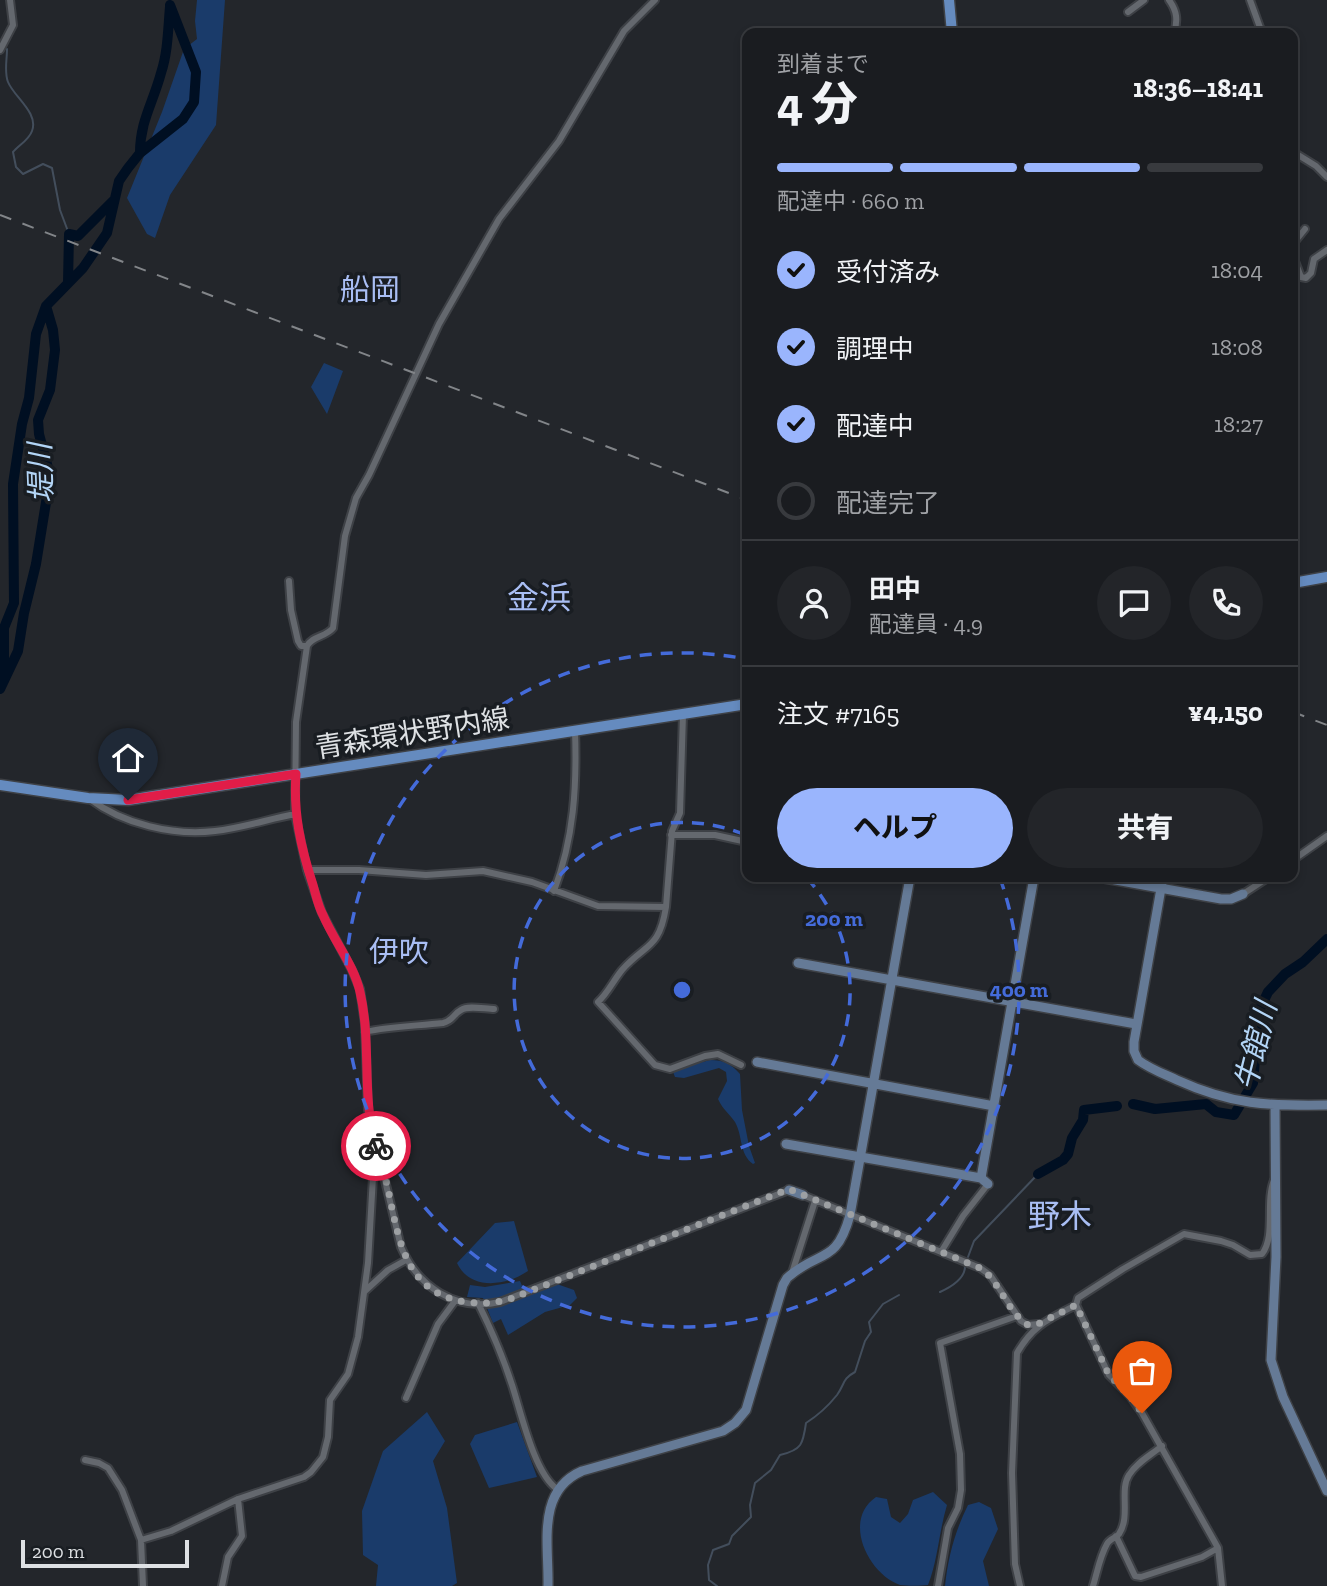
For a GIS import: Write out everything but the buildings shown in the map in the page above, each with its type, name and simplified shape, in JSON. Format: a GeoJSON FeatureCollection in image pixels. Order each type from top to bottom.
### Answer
{"type":"FeatureCollection","features":[{"type":"Feature","properties":{"kind":"main road"},"geometry":{"type":"LineString","coordinates":[[949,0],[952,28]]}},
{"type":"Feature","properties":{"kind":"main road"},"geometry":{"type":"LineString","coordinates":[[1298,582],[1327,577]]}},
{"type":"Feature","properties":{"kind":"main road","name":"青森環状野内線"},"geometry":{"type":"LineString","coordinates":[[0,785],[88,798],[128,800],[742,705]]}},
{"type":"Feature","properties":{"kind":"street"},"geometry":{"type":"LineString","coordinates":[[0,50],[13,25],[10,0]]}},
{"type":"Feature","properties":{"kind":"street"},"geometry":{"type":"LineString","coordinates":[[655,0],[637,16],[620,38],[559,141],[499,219],[445,312],[356,498],[343,548],[333,628],[307,646],[296,722],[295,814],[307,870],[321,913],[357,979],[364,1010],[368,1110],[401,1247],[406,1260],[428,1287],[455,1301],[485,1304],[510,1299],[789,1189],[969,1263],[990,1275],[1017,1316],[1028,1325],[1038,1324],[1076,1305]]}},
{"type":"Feature","properties":{"kind":"street"},"geometry":{"type":"LineString","coordinates":[[1128,12],[1144,0]]}},
{"type":"Feature","properties":{"kind":"street"},"geometry":{"type":"LineString","coordinates":[[1169,0],[1174,6],[1177,18],[1175,28]]}},
{"type":"Feature","properties":{"kind":"street"},"geometry":{"type":"LineString","coordinates":[[1250,0],[1260,28]]}},
{"type":"Feature","properties":{"kind":"street"},"geometry":{"type":"LineString","coordinates":[[1298,158],[1316,166],[1327,177]]}},
{"type":"Feature","properties":{"kind":"street"},"geometry":{"type":"LineString","coordinates":[[1298,238],[1306,229]]}},
{"type":"Feature","properties":{"kind":"street"},"geometry":{"type":"LineString","coordinates":[[1298,269],[1301,277],[1306,278],[1311,273],[1314,259],[1327,250]]}},
{"type":"Feature","properties":{"kind":"street"},"geometry":{"type":"LineString","coordinates":[[289,581],[291,610],[298,642],[301,646],[307,646]]}},
{"type":"Feature","properties":{"kind":"street"},"geometry":{"type":"LineString","coordinates":[[683,714],[680,813],[671,835],[666,907],[659,934],[650,946],[622,970],[598,1002],[655,1065],[670,1069],[718,1054],[741,1065]]}},
{"type":"Feature","properties":{"kind":"street"},"geometry":{"type":"LineString","coordinates":[[554,891],[567,856],[575,804],[575,730]]}},
{"type":"Feature","properties":{"kind":"street"},"geometry":{"type":"LineString","coordinates":[[88,798],[105,810],[150,827],[171,829],[216,831],[295,814]]}},
{"type":"Feature","properties":{"kind":"street"},"geometry":{"type":"LineString","coordinates":[[671,835],[715,835],[742,841]]}},
{"type":"Feature","properties":{"kind":"street"},"geometry":{"type":"LineString","coordinates":[[1298,856],[1327,836]]}},
{"type":"Feature","properties":{"kind":"street"},"geometry":{"type":"LineString","coordinates":[[307,870],[359,870],[426,875],[483,871],[532,882],[598,906],[666,907]]}},
{"type":"Feature","properties":{"kind":"street"},"geometry":{"type":"LineString","coordinates":[[792,1273],[837,1247],[850,1215],[910,882]]}},
{"type":"Feature","properties":{"kind":"street"},"geometry":{"type":"LineString","coordinates":[[941,1252],[984,1181],[1033,882]]}},
{"type":"Feature","properties":{"kind":"street"},"geometry":{"type":"LineString","coordinates":[[1127,882],[1221,899],[1231,899],[1243,894],[1261,882]]}},
{"type":"Feature","properties":{"kind":"street"},"geometry":{"type":"LineString","coordinates":[[1162,882],[1133,1046],[1138,1060],[1196,1089],[1233,1100],[1275,1106],[1327,1105]]}},
{"type":"Feature","properties":{"kind":"street"},"geometry":{"type":"LineString","coordinates":[[797,963],[1136,1024]]}},
{"type":"Feature","properties":{"kind":"street"},"geometry":{"type":"LineString","coordinates":[[365,1032],[380,1028],[446,1022],[463,1009],[494,1009]]}},
{"type":"Feature","properties":{"kind":"street"},"geometry":{"type":"LineString","coordinates":[[757,1062],[995,1106]]}},
{"type":"Feature","properties":{"kind":"street"},"geometry":{"type":"LineString","coordinates":[[1275,1106],[1276,1256],[1271,1360],[1283,1397],[1327,1491]]}},
{"type":"Feature","properties":{"kind":"street"},"geometry":{"type":"LineString","coordinates":[[786,1144],[984,1181]]}},
{"type":"Feature","properties":{"kind":"street"},"geometry":{"type":"LineString","coordinates":[[141,1540],[171,1531],[238,1499],[304,1476],[318,1465],[323,1457],[328,1437],[330,1400],[344,1382],[351,1364],[365,1291],[373,1177],[378,1152]]}},
{"type":"Feature","properties":{"kind":"street"},"geometry":{"type":"LineString","coordinates":[[1222,1586],[1218,1548],[1162,1446],[1130,1396],[1109,1375],[1076,1305],[1078,1298],[1184,1234],[1221,1241],[1250,1255],[1262,1254],[1268,1246],[1269,1194],[1275,1178]]}},
{"type":"Feature","properties":{"kind":"street"},"geometry":{"type":"LineString","coordinates":[[548,1586],[549,1514],[557,1489],[568,1478],[582,1471],[712,1434],[735,1423],[746,1410],[783,1285],[792,1273],[815,1201]]}},
{"type":"Feature","properties":{"kind":"street"},"geometry":{"type":"LineString","coordinates":[[365,1291],[388,1270],[406,1260]]}},
{"type":"Feature","properties":{"kind":"street"},"geometry":{"type":"LineString","coordinates":[[406,1398],[439,1324],[455,1301]]}},
{"type":"Feature","properties":{"kind":"street"},"geometry":{"type":"LineString","coordinates":[[478,1303],[512,1385],[526,1434],[548,1482],[557,1489]]}},
{"type":"Feature","properties":{"kind":"street"},"geometry":{"type":"LineString","coordinates":[[938,1586],[948,1528],[958,1508],[961,1490],[960,1454],[940,1343],[1017,1316]]}},
{"type":"Feature","properties":{"kind":"street"},"geometry":{"type":"LineString","coordinates":[[1020,1586],[1015,1564],[1013,1473],[1017,1353],[1038,1324]]}},
{"type":"Feature","properties":{"kind":"street"},"geometry":{"type":"LineString","coordinates":[[1093,1586],[1107,1542],[1116,1536],[1124,1521],[1125,1483],[1136,1466],[1162,1446]]}},
{"type":"Feature","properties":{"kind":"street"},"geometry":{"type":"LineString","coordinates":[[85,1460],[104,1465],[122,1490],[141,1540],[143,1586]]}},
{"type":"Feature","properties":{"kind":"street"},"geometry":{"type":"LineString","coordinates":[[222,1586],[228,1557],[242,1536],[238,1499]]}},
{"type":"Feature","properties":{"kind":"street"},"geometry":{"type":"LineString","coordinates":[[1116,1536],[1135,1576],[1141,1577],[1218,1548]]}},
{"type":"Feature","properties":{"kind":"shaded area"},"geometry":{"type":"Polygon","coordinates":[[[197,0],[225,0],[216,125],[170,195],[155,238],[147,234],[127,198],[184,49],[197,39],[197,0]]]}},
{"type":"Feature","properties":{"kind":"shaded area"},"geometry":{"type":"Polygon","coordinates":[[[324,363],[343,371],[327,414],[311,387],[324,363]]]}},
{"type":"Feature","properties":{"kind":"shaded area"},"geometry":{"type":"Polygon","coordinates":[[[710,1060],[727,1063],[740,1074],[742,1110],[755,1163],[753,1164],[745,1155],[735,1122],[718,1099],[727,1081],[726,1072],[719,1068],[684,1078],[675,1077],[673,1072],[710,1060]]]}},
{"type":"Feature","properties":{"kind":"shaded area"},"geometry":{"type":"Polygon","coordinates":[[[514,1221],[528,1271],[509,1280],[489,1283],[479,1282],[463,1272],[457,1263],[495,1223],[514,1221]]]}},
{"type":"Feature","properties":{"kind":"shaded area"},"geometry":{"type":"Polygon","coordinates":[[[520,1281],[526,1295],[554,1283],[574,1290],[577,1298],[570,1305],[545,1312],[508,1335],[501,1319],[493,1323],[483,1298],[467,1297],[470,1285],[485,1287],[520,1281]]]}},
{"type":"Feature","properties":{"kind":"shaded area"},"geometry":{"type":"Polygon","coordinates":[[[427,1412],[445,1441],[433,1461],[447,1508],[457,1583],[452,1586],[376,1586],[378,1565],[363,1555],[362,1511],[383,1451],[427,1412]]]}},
{"type":"Feature","properties":{"kind":"shaded area"},"geometry":{"type":"Polygon","coordinates":[[[517,1422],[537,1477],[489,1488],[470,1444],[475,1435],[517,1422]]]}},
{"type":"Feature","properties":{"kind":"shaded area"},"geometry":{"type":"Polygon","coordinates":[[[933,1492],[947,1505],[928,1585],[900,1585],[888,1579],[869,1558],[860,1532],[861,1519],[866,1507],[876,1497],[887,1499],[891,1517],[900,1523],[908,1514],[913,1500],[933,1492]]]}},
{"type":"Feature","properties":{"kind":"shaded area"},"geometry":{"type":"Polygon","coordinates":[[[979,1502],[991,1508],[998,1529],[983,1561],[989,1586],[945,1586],[950,1554],[959,1525],[968,1505],[979,1502]]]}},
{"type":"Feature","properties":{"kind":"waterway","name":"堤川"},"geometry":{"type":"LineString","coordinates":[[4,680],[4,628],[14,603],[13,484],[22,424],[29,398],[36,334],[46,306],[83,268],[107,233],[119,181],[140,153],[183,119],[194,102],[196,72],[170,5]]}},
{"type":"Feature","properties":{"kind":"waterway","name":"堤川"},"geometry":{"type":"LineString","coordinates":[[140,153],[145,122],[165,57],[170,7]]}},
{"type":"Feature","properties":{"kind":"waterway"},"geometry":{"type":"LineString","coordinates":[[7,49],[8,82],[29,112],[33,124],[29,137],[13,152],[16,167],[23,174],[43,164],[52,168],[60,210],[69,234]]}},
{"type":"Feature","properties":{"kind":"waterway"},"geometry":{"type":"LineString","coordinates":[[68,283],[69,234],[78,236],[113,201]]}},
{"type":"Feature","properties":{"kind":"waterway","name":"堤川"},"geometry":{"type":"LineString","coordinates":[[0,689],[18,651],[48,490],[48,468],[38,420],[50,390],[55,350],[46,306]]}},
{"type":"Feature","properties":{"kind":"waterway","name":"牛館川"},"geometry":{"type":"LineString","coordinates":[[1133,1104],[1155,1109],[1206,1104],[1216,1112],[1234,1115],[1253,1083],[1259,1011],[1268,992],[1327,939]]}},
{"type":"Feature","properties":{"kind":"waterway","name":"牛館川"},"geometry":{"type":"LineString","coordinates":[[1038,1174],[1063,1160],[1068,1154],[1072,1138],[1083,1120],[1084,1110],[1117,1106]]}},
{"type":"Feature","properties":{"kind":"waterway"},"geometry":{"type":"LineString","coordinates":[[968,1257],[974,1241],[1038,1174]]}},
{"type":"Feature","properties":{"kind":"waterway"},"geometry":{"type":"LineString","coordinates":[[940,1292],[960,1278],[965,1265]]}},
{"type":"Feature","properties":{"kind":"waterway"},"geometry":{"type":"LineString","coordinates":[[717,1586],[709,1580],[708,1565],[713,1550],[729,1544],[732,1536],[751,1517],[750,1505],[755,1483],[771,1470],[780,1455],[793,1451],[800,1445],[806,1423],[830,1403],[846,1379],[855,1372],[865,1341],[871,1332],[869,1322],[883,1304],[899,1295]]}},
{"type":"Feature","properties":{"kind":"railway"},"geometry":{"type":"LineString","coordinates":[[0,215],[742,498]]}},
{"type":"Feature","properties":{"kind":"railway"},"geometry":{"type":"LineString","coordinates":[[1298,714],[1327,725]]}},
{"type":"Feature","properties":{"kind":"way so far"},"geometry":{"type":"LineString","coordinates":[[376,1146],[406,1260],[428,1287],[455,1301],[485,1304],[510,1299],[789,1189],[980,1268],[990,1275],[1017,1316],[1028,1325],[1038,1324],[1076,1305],[1109,1375],[1142,1413]]}},
{"type":"Feature","properties":{"kind":"district","name":"船岡"},"geometry":{"type":"Point","coordinates":[370,290]}},
{"type":"Feature","properties":{"kind":"district","name":"金浜"},"geometry":{"type":"Point","coordinates":[539,598]}},
{"type":"Feature","properties":{"kind":"district","name":"伊吹"},"geometry":{"type":"Point","coordinates":[399,952]}},
{"type":"Feature","properties":{"kind":"district","name":"野木"},"geometry":{"type":"Point","coordinates":[1060,1216]}},
{"type":"Feature","properties":{"kind":"route"},"geometry":{"type":"LineString","coordinates":[[128,800],[296,774],[295,814],[307,870],[321,913],[360,989],[365,1024],[368,1110],[376,1146]]}}]}
